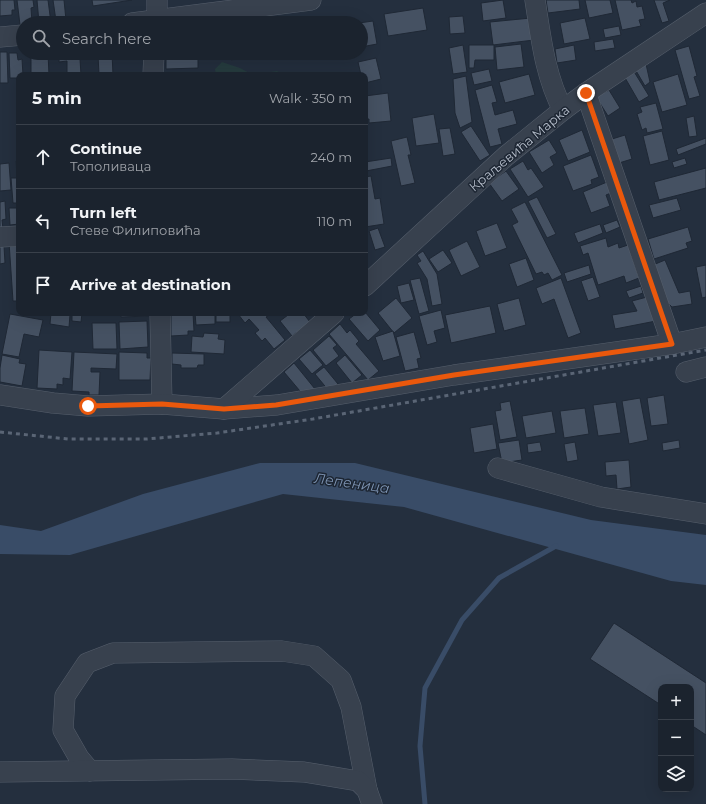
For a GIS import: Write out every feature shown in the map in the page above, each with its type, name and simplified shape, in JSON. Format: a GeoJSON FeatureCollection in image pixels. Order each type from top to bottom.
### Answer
{"type":"FeatureCollection","features":[{"type":"Feature","properties":{"kind":"street"},"geometry":{"type":"LineString","coordinates":[[157,0],[157,16]]}},
{"type":"Feature","properties":{"kind":"street"},"geometry":{"type":"LineString","coordinates":[[199,16],[311,0]]}},
{"type":"Feature","properties":{"kind":"street"},"geometry":{"type":"LineString","coordinates":[[535,0],[540,36],[550,80],[563,110]]}},
{"type":"Feature","properties":{"kind":"street","name":"Краљевића Марка"},"geometry":{"type":"LineString","coordinates":[[368,283],[506,156],[563,110],[706,13]]}},
{"type":"Feature","properties":{"kind":"street"},"geometry":{"type":"LineString","coordinates":[[0,37],[16,36]]}},
{"type":"Feature","properties":{"kind":"street"},"geometry":{"type":"LineString","coordinates":[[153,72],[154,60]]}},
{"type":"Feature","properties":{"kind":"street"},"geometry":{"type":"LineString","coordinates":[[586,93],[672,344]]}},
{"type":"Feature","properties":{"kind":"street"},"geometry":{"type":"LineString","coordinates":[[0,237],[16,236]]}},
{"type":"Feature","properties":{"kind":"street"},"geometry":{"type":"LineString","coordinates":[[160,316],[162,404]]}},
{"type":"Feature","properties":{"kind":"street"},"geometry":{"type":"LineString","coordinates":[[224,409],[331,316]]}},
{"type":"Feature","properties":{"kind":"street"},"geometry":{"type":"LineString","coordinates":[[0,396],[88,406],[162,404],[224,409],[276,405],[454,375],[672,344],[706,336]]}},
{"type":"Feature","properties":{"kind":"street"},"geometry":{"type":"LineString","coordinates":[[686,372],[706,367]]}},
{"type":"Feature","properties":{"kind":"street"},"geometry":{"type":"LineString","coordinates":[[498,468],[601,497],[706,514]]}},
{"type":"Feature","properties":{"kind":"street"},"geometry":{"type":"LineString","coordinates":[[90,771],[79,758],[63,730],[64,696],[87,663],[112,653],[282,651],[314,656],[341,680],[351,707],[370,797]]}},
{"type":"Feature","properties":{"kind":"street"},"geometry":{"type":"LineString","coordinates":[[0,772],[232,769],[304,772],[358,781],[370,797]]}},
{"type":"Feature","properties":{"kind":"green space"},"geometry":{"type":"Polygon","coordinates":[[[222,62],[247,72],[216,72],[215,69],[222,62]]]}},
{"type":"Feature","properties":{"kind":"water","name":"Лепеница"},"geometry":{"type":"Polygon","coordinates":[[[260,463],[355,463],[591,520],[706,535],[706,585],[671,581],[404,507],[283,494],[70,555],[0,554],[0,525],[41,531],[143,494],[260,463]]]}},
{"type":"Feature","properties":{"kind":"building"},"geometry":{"type":"Polygon","coordinates":[[[0,0],[14,0],[15,10],[12,10],[12,15],[0,16],[0,0]]]}},
{"type":"Feature","properties":{"kind":"building"},"geometry":{"type":"Polygon","coordinates":[[[17,0],[33,0],[34,7],[31,8],[32,16],[19,16],[17,0]]]}},
{"type":"Feature","properties":{"kind":"building"},"geometry":{"type":"Polygon","coordinates":[[[37,0],[48,0],[50,16],[38,16],[37,0]]]}},
{"type":"Feature","properties":{"kind":"building"},"geometry":{"type":"Polygon","coordinates":[[[53,0],[64,0],[66,16],[55,16],[53,0]]]}},
{"type":"Feature","properties":{"kind":"building"},"geometry":{"type":"Polygon","coordinates":[[[92,0],[132,0],[93,6],[92,0]]]}},
{"type":"Feature","properties":{"kind":"building"},"geometry":{"type":"Polygon","coordinates":[[[503,0],[506,18],[483,21],[481,3],[503,0]]]}},
{"type":"Feature","properties":{"kind":"building"},"geometry":{"type":"Polygon","coordinates":[[[546,0],[579,0],[580,9],[548,13],[546,0]]]}},
{"type":"Feature","properties":{"kind":"building"},"geometry":{"type":"Polygon","coordinates":[[[585,0],[610,0],[613,13],[589,18],[585,0]]]}},
{"type":"Feature","properties":{"kind":"building"},"geometry":{"type":"Polygon","coordinates":[[[615,0],[631,0],[632,3],[636,1],[637,7],[642,6],[645,19],[639,20],[641,26],[622,30],[615,0]]]}},
{"type":"Feature","properties":{"kind":"building"},"geometry":{"type":"Polygon","coordinates":[[[654,0],[670,0],[663,3],[669,21],[662,23],[654,0]]]}},
{"type":"Feature","properties":{"kind":"building"},"geometry":{"type":"Polygon","coordinates":[[[423,8],[427,30],[388,36],[384,14],[423,8]]]}},
{"type":"Feature","properties":{"kind":"building"},"geometry":{"type":"Polygon","coordinates":[[[463,16],[465,33],[450,34],[449,17],[463,16]]]}},
{"type":"Feature","properties":{"kind":"building"},"geometry":{"type":"Polygon","coordinates":[[[531,18],[534,40],[493,45],[490,22],[531,18]]]}},
{"type":"Feature","properties":{"kind":"building"},"geometry":{"type":"Polygon","coordinates":[[[585,18],[590,39],[564,44],[560,23],[585,18]]]}},
{"type":"Feature","properties":{"kind":"building"},"geometry":{"type":"Polygon","coordinates":[[[373,21],[377,44],[368,46],[368,22],[373,21]]]}},
{"type":"Feature","properties":{"kind":"building"},"geometry":{"type":"Polygon","coordinates":[[[619,26],[621,35],[605,38],[603,29],[619,26]]]}},
{"type":"Feature","properties":{"kind":"building"},"geometry":{"type":"Polygon","coordinates":[[[613,39],[615,48],[595,51],[594,42],[613,39]]]}},
{"type":"Feature","properties":{"kind":"building"},"geometry":{"type":"Polygon","coordinates":[[[521,44],[524,67],[497,70],[495,47],[521,44]]]}},
{"type":"Feature","properties":{"kind":"building"},"geometry":{"type":"Polygon","coordinates":[[[463,45],[467,72],[453,74],[449,48],[463,45]]]}},
{"type":"Feature","properties":{"kind":"building"},"geometry":{"type":"Polygon","coordinates":[[[469,45],[494,45],[494,60],[475,60],[474,68],[469,68],[469,45]]]}},
{"type":"Feature","properties":{"kind":"building"},"geometry":{"type":"Polygon","coordinates":[[[574,45],[576,60],[557,63],[555,49],[574,45]]]}},
{"type":"Feature","properties":{"kind":"building"},"geometry":{"type":"Polygon","coordinates":[[[689,46],[697,76],[694,77],[700,96],[689,99],[675,50],[689,46]]]}},
{"type":"Feature","properties":{"kind":"building"},"geometry":{"type":"Polygon","coordinates":[[[0,52],[7,52],[8,83],[0,83],[0,52]]]}},
{"type":"Feature","properties":{"kind":"building"},"geometry":{"type":"Polygon","coordinates":[[[9,53],[16,53],[16,60],[22,60],[23,72],[16,72],[16,78],[10,78],[9,53]]]}},
{"type":"Feature","properties":{"kind":"building"},"geometry":{"type":"Polygon","coordinates":[[[376,58],[381,79],[368,82],[368,72],[360,72],[358,62],[376,58]]]}},
{"type":"Feature","properties":{"kind":"building"},"geometry":{"type":"Polygon","coordinates":[[[31,60],[48,60],[49,72],[31,72],[31,60]]]}},
{"type":"Feature","properties":{"kind":"building"},"geometry":{"type":"Polygon","coordinates":[[[59,60],[80,60],[81,72],[67,72],[67,61],[59,62],[59,60]]]}},
{"type":"Feature","properties":{"kind":"building"},"geometry":{"type":"Polygon","coordinates":[[[98,60],[112,60],[113,72],[99,72],[98,60]]]}},
{"type":"Feature","properties":{"kind":"building"},"geometry":{"type":"Polygon","coordinates":[[[166,60],[198,60],[198,68],[166,69],[166,60]]]}},
{"type":"Feature","properties":{"kind":"building"},"geometry":{"type":"Polygon","coordinates":[[[646,64],[650,82],[645,86],[635,69],[646,64]]]}},
{"type":"Feature","properties":{"kind":"building"},"geometry":{"type":"Polygon","coordinates":[[[489,69],[492,81],[474,85],[471,73],[489,69]]]}},
{"type":"Feature","properties":{"kind":"building"},"geometry":{"type":"Polygon","coordinates":[[[633,70],[649,96],[639,102],[624,76],[633,70]]]}},
{"type":"Feature","properties":{"kind":"building"},"geometry":{"type":"Polygon","coordinates":[[[529,74],[535,95],[505,103],[499,82],[529,74]]]}},
{"type":"Feature","properties":{"kind":"building"},"geometry":{"type":"Polygon","coordinates":[[[678,74],[687,105],[662,112],[653,82],[678,74]]]}},
{"type":"Feature","properties":{"kind":"building"},"geometry":{"type":"Polygon","coordinates":[[[466,76],[472,122],[460,128],[455,113],[453,79],[466,76]]]}},
{"type":"Feature","properties":{"kind":"building"},"geometry":{"type":"Polygon","coordinates":[[[492,85],[497,102],[492,103],[495,115],[513,110],[517,124],[498,129],[502,144],[490,147],[475,90],[492,85]]]}},
{"type":"Feature","properties":{"kind":"building"},"geometry":{"type":"Polygon","coordinates":[[[609,90],[620,108],[608,116],[596,97],[609,90]]]}},
{"type":"Feature","properties":{"kind":"building"},"geometry":{"type":"Polygon","coordinates":[[[388,93],[391,121],[369,123],[368,96],[388,93]]]}},
{"type":"Feature","properties":{"kind":"building"},"geometry":{"type":"Polygon","coordinates":[[[656,103],[663,129],[647,133],[646,128],[642,130],[637,114],[642,112],[640,107],[656,103]]]}},
{"type":"Feature","properties":{"kind":"building"},"geometry":{"type":"Polygon","coordinates":[[[434,114],[439,143],[416,146],[412,118],[434,114]]]}},
{"type":"Feature","properties":{"kind":"building"},"geometry":{"type":"Polygon","coordinates":[[[694,116],[697,136],[689,137],[686,118],[694,116]]]}},
{"type":"Feature","properties":{"kind":"building"},"geometry":{"type":"Polygon","coordinates":[[[471,126],[490,155],[480,161],[461,132],[471,126]]]}},
{"type":"Feature","properties":{"kind":"building"},"geometry":{"type":"Polygon","coordinates":[[[450,128],[455,154],[443,156],[439,129],[450,128]]]}},
{"type":"Feature","properties":{"kind":"building"},"geometry":{"type":"Polygon","coordinates":[[[582,130],[590,152],[568,161],[559,140],[582,130]]]}},
{"type":"Feature","properties":{"kind":"building"},"geometry":{"type":"Polygon","coordinates":[[[662,131],[669,160],[650,165],[643,136],[662,131]]]}},
{"type":"Feature","properties":{"kind":"building"},"geometry":{"type":"Polygon","coordinates":[[[625,135],[632,159],[619,163],[612,139],[625,135]]]}},
{"type":"Feature","properties":{"kind":"building"},"geometry":{"type":"Polygon","coordinates":[[[407,137],[411,155],[408,155],[415,183],[401,186],[391,141],[407,137]]]}},
{"type":"Feature","properties":{"kind":"building"},"geometry":{"type":"Polygon","coordinates":[[[706,138],[706,144],[678,155],[676,149],[706,138]]]}},
{"type":"Feature","properties":{"kind":"building"},"geometry":{"type":"Polygon","coordinates":[[[549,140],[557,153],[550,157],[554,165],[542,173],[529,152],[549,140]]]}},
{"type":"Feature","properties":{"kind":"building"},"geometry":{"type":"Polygon","coordinates":[[[591,155],[599,177],[591,180],[592,184],[573,191],[563,166],[591,155]]]}},
{"type":"Feature","properties":{"kind":"building"},"geometry":{"type":"Polygon","coordinates":[[[391,158],[392,166],[368,171],[368,162],[391,158]]]}},
{"type":"Feature","properties":{"kind":"building"},"geometry":{"type":"Polygon","coordinates":[[[685,158],[687,164],[674,168],[672,162],[685,158]]]}},
{"type":"Feature","properties":{"kind":"building"},"geometry":{"type":"Polygon","coordinates":[[[523,161],[528,170],[531,168],[544,187],[528,197],[510,169],[523,161]]]}},
{"type":"Feature","properties":{"kind":"building"},"geometry":{"type":"Polygon","coordinates":[[[9,163],[11,190],[0,191],[0,164],[9,163]]]}},
{"type":"Feature","properties":{"kind":"building"},"geometry":{"type":"Polygon","coordinates":[[[706,168],[706,188],[659,200],[654,182],[706,168]]]}},
{"type":"Feature","properties":{"kind":"building"},"geometry":{"type":"Polygon","coordinates":[[[506,171],[519,189],[502,201],[489,183],[506,171]]]}},
{"type":"Feature","properties":{"kind":"building"},"geometry":{"type":"Polygon","coordinates":[[[368,176],[371,176],[375,199],[380,198],[384,224],[368,227],[368,176]]]}},
{"type":"Feature","properties":{"kind":"building"},"geometry":{"type":"Polygon","coordinates":[[[11,178],[16,178],[16,203],[13,203],[11,178]]]}},
{"type":"Feature","properties":{"kind":"building"},"geometry":{"type":"Polygon","coordinates":[[[607,182],[611,193],[606,195],[610,206],[591,213],[583,192],[607,182]]]}},
{"type":"Feature","properties":{"kind":"building"},"geometry":{"type":"Polygon","coordinates":[[[537,197],[556,234],[547,238],[528,201],[537,197]]]}},
{"type":"Feature","properties":{"kind":"building"},"geometry":{"type":"Polygon","coordinates":[[[677,198],[681,210],[653,218],[649,205],[677,198]]]}},
{"type":"Feature","properties":{"kind":"building"},"geometry":{"type":"Polygon","coordinates":[[[5,201],[6,219],[2,220],[3,229],[0,229],[0,202],[5,201]]]}},
{"type":"Feature","properties":{"kind":"building"},"geometry":{"type":"Polygon","coordinates":[[[525,202],[562,275],[552,280],[548,273],[544,275],[542,272],[536,274],[512,225],[518,222],[511,209],[525,202]]]}},
{"type":"Feature","properties":{"kind":"building"},"geometry":{"type":"Polygon","coordinates":[[[9,208],[16,208],[16,224],[10,225],[9,208]]]}},
{"type":"Feature","properties":{"kind":"building"},"geometry":{"type":"Polygon","coordinates":[[[617,220],[620,227],[606,233],[603,225],[617,220]]]}},
{"type":"Feature","properties":{"kind":"building"},"geometry":{"type":"Polygon","coordinates":[[[497,223],[507,248],[485,256],[476,231],[497,223]]]}},
{"type":"Feature","properties":{"kind":"building"},"geometry":{"type":"Polygon","coordinates":[[[600,224],[603,233],[578,243],[574,233],[600,224]]]}},
{"type":"Feature","properties":{"kind":"building"},"geometry":{"type":"Polygon","coordinates":[[[688,227],[692,241],[686,243],[688,248],[654,259],[648,239],[688,227]]]}},
{"type":"Feature","properties":{"kind":"building"},"geometry":{"type":"Polygon","coordinates":[[[378,228],[385,247],[375,250],[369,231],[378,228]]]}},
{"type":"Feature","properties":{"kind":"building"},"geometry":{"type":"Polygon","coordinates":[[[606,238],[608,247],[618,243],[619,248],[628,245],[639,278],[626,283],[624,276],[598,285],[588,253],[583,255],[580,246],[606,238]]]}},
{"type":"Feature","properties":{"kind":"building"},"geometry":{"type":"Polygon","coordinates":[[[467,241],[480,267],[461,276],[449,250],[467,241]]]}},
{"type":"Feature","properties":{"kind":"building"},"geometry":{"type":"Polygon","coordinates":[[[9,242],[16,242],[16,301],[13,301],[9,242]]]}},
{"type":"Feature","properties":{"kind":"building"},"geometry":{"type":"Polygon","coordinates":[[[0,246],[4,246],[5,263],[0,264],[0,246]]]}},
{"type":"Feature","properties":{"kind":"building"},"geometry":{"type":"Polygon","coordinates":[[[443,250],[452,263],[438,272],[429,259],[443,250]]]}},
{"type":"Feature","properties":{"kind":"building"},"geometry":{"type":"Polygon","coordinates":[[[423,251],[437,274],[442,304],[432,306],[427,279],[417,263],[421,261],[417,255],[423,251]]]}},
{"type":"Feature","properties":{"kind":"building"},"geometry":{"type":"Polygon","coordinates":[[[526,258],[534,280],[517,287],[509,264],[526,258]]]}},
{"type":"Feature","properties":{"kind":"building"},"geometry":{"type":"Polygon","coordinates":[[[665,260],[679,293],[690,291],[692,304],[672,307],[668,303],[653,265],[665,260]]]}},
{"type":"Feature","properties":{"kind":"building"},"geometry":{"type":"Polygon","coordinates":[[[589,265],[591,274],[567,282],[564,273],[589,265]]]}},
{"type":"Feature","properties":{"kind":"building"},"geometry":{"type":"Polygon","coordinates":[[[706,265],[706,297],[702,298],[696,267],[706,265]]]}},
{"type":"Feature","properties":{"kind":"building"},"geometry":{"type":"Polygon","coordinates":[[[593,277],[600,297],[588,301],[581,281],[593,277]]]}},
{"type":"Feature","properties":{"kind":"building"},"geometry":{"type":"Polygon","coordinates":[[[420,278],[429,311],[419,314],[410,280],[420,278]]]}},
{"type":"Feature","properties":{"kind":"building"},"geometry":{"type":"Polygon","coordinates":[[[561,278],[581,333],[568,338],[554,299],[542,304],[536,288],[561,278]]]}},
{"type":"Feature","properties":{"kind":"building"},"geometry":{"type":"Polygon","coordinates":[[[409,283],[414,300],[401,303],[397,286],[409,283]]]}},
{"type":"Feature","properties":{"kind":"building"},"geometry":{"type":"Polygon","coordinates":[[[641,286],[643,293],[629,298],[626,291],[641,286]]]}},
{"type":"Feature","properties":{"kind":"building"},"geometry":{"type":"Polygon","coordinates":[[[647,297],[656,321],[615,329],[612,315],[637,311],[632,301],[647,297]]]}},
{"type":"Feature","properties":{"kind":"building"},"geometry":{"type":"Polygon","coordinates":[[[396,298],[412,318],[394,333],[378,313],[396,298]]]}},
{"type":"Feature","properties":{"kind":"building"},"geometry":{"type":"Polygon","coordinates":[[[519,298],[526,325],[504,331],[497,304],[519,298]]]}},
{"type":"Feature","properties":{"kind":"building"},"geometry":{"type":"Polygon","coordinates":[[[490,306],[496,333],[451,343],[445,315],[490,306]]]}},
{"type":"Feature","properties":{"kind":"building"},"geometry":{"type":"Polygon","coordinates":[[[441,310],[445,328],[434,331],[437,342],[427,345],[419,316],[441,310]]]}},
{"type":"Feature","properties":{"kind":"building"},"geometry":{"type":"Polygon","coordinates":[[[10,314],[43,320],[39,337],[24,334],[19,357],[2,354],[10,314]]]}},
{"type":"Feature","properties":{"kind":"building"},"geometry":{"type":"Polygon","coordinates":[[[51,316],[70,316],[69,327],[50,324],[51,316]]]}},
{"type":"Feature","properties":{"kind":"building"},"geometry":{"type":"Polygon","coordinates":[[[72,316],[82,316],[81,322],[72,321],[72,316]]]}},
{"type":"Feature","properties":{"kind":"building"},"geometry":{"type":"Polygon","coordinates":[[[121,316],[149,316],[121,317],[121,316]]]}},
{"type":"Feature","properties":{"kind":"building"},"geometry":{"type":"Polygon","coordinates":[[[171,316],[193,316],[194,331],[188,331],[188,335],[171,336],[171,316]]]}},
{"type":"Feature","properties":{"kind":"building"},"geometry":{"type":"Polygon","coordinates":[[[195,316],[215,316],[215,324],[196,325],[195,316]]]}},
{"type":"Feature","properties":{"kind":"building"},"geometry":{"type":"Polygon","coordinates":[[[216,316],[230,316],[230,322],[216,322],[216,316]]]}},
{"type":"Feature","properties":{"kind":"building"},"geometry":{"type":"Polygon","coordinates":[[[240,316],[268,316],[266,317],[285,340],[274,349],[265,338],[262,341],[255,333],[259,330],[249,319],[245,323],[240,316]]]}},
{"type":"Feature","properties":{"kind":"building"},"geometry":{"type":"Polygon","coordinates":[[[287,316],[305,316],[310,322],[292,336],[280,321],[287,316]]]}},
{"type":"Feature","properties":{"kind":"building"},"geometry":{"type":"Polygon","coordinates":[[[353,316],[368,316],[380,330],[368,341],[349,319],[353,316]]]}},
{"type":"Feature","properties":{"kind":"building"},"geometry":{"type":"Polygon","coordinates":[[[147,321],[148,347],[120,349],[119,322],[147,321]]]}},
{"type":"Feature","properties":{"kind":"building"},"geometry":{"type":"Polygon","coordinates":[[[92,323],[116,323],[117,349],[93,349],[92,323]]]}},
{"type":"Feature","properties":{"kind":"building"},"geometry":{"type":"Polygon","coordinates":[[[340,324],[347,333],[350,330],[359,341],[356,344],[379,371],[368,380],[329,334],[340,324]]]}},
{"type":"Feature","properties":{"kind":"building"},"geometry":{"type":"Polygon","coordinates":[[[393,331],[400,356],[383,361],[375,337],[393,331]]]}},
{"type":"Feature","properties":{"kind":"building"},"geometry":{"type":"Polygon","coordinates":[[[414,332],[421,358],[417,359],[419,368],[405,371],[396,337],[414,332]]]}},
{"type":"Feature","properties":{"kind":"building"},"geometry":{"type":"Polygon","coordinates":[[[204,333],[219,334],[218,339],[225,340],[224,354],[191,352],[192,336],[203,337],[204,333]]]}},
{"type":"Feature","properties":{"kind":"building"},"geometry":{"type":"Polygon","coordinates":[[[329,336],[337,345],[333,348],[339,356],[326,366],[313,350],[329,336]]]}},
{"type":"Feature","properties":{"kind":"building"},"geometry":{"type":"Polygon","coordinates":[[[39,350],[72,352],[70,379],[63,378],[63,385],[57,384],[57,389],[37,388],[39,350]]]}},
{"type":"Feature","properties":{"kind":"building"},"geometry":{"type":"Polygon","coordinates":[[[310,350],[323,365],[312,374],[299,359],[310,350]]]}},
{"type":"Feature","properties":{"kind":"building"},"geometry":{"type":"Polygon","coordinates":[[[74,352],[117,354],[116,369],[91,368],[91,372],[100,372],[99,395],[89,395],[89,392],[72,391],[74,352]]]}},
{"type":"Feature","properties":{"kind":"building"},"geometry":{"type":"Polygon","coordinates":[[[119,352],[147,353],[147,358],[151,358],[150,380],[119,380],[119,352]]]}},
{"type":"Feature","properties":{"kind":"building"},"geometry":{"type":"Polygon","coordinates":[[[172,353],[204,354],[204,365],[198,365],[197,368],[181,368],[181,365],[172,364],[172,353]]]}},
{"type":"Feature","properties":{"kind":"building"},"geometry":{"type":"Polygon","coordinates":[[[2,355],[20,359],[19,363],[26,364],[22,386],[0,382],[2,355]]]}},
{"type":"Feature","properties":{"kind":"building"},"geometry":{"type":"Polygon","coordinates":[[[345,355],[362,375],[352,383],[336,363],[345,355]]]}},
{"type":"Feature","properties":{"kind":"building"},"geometry":{"type":"Polygon","coordinates":[[[294,363],[315,389],[305,397],[284,372],[294,363]]]}},
{"type":"Feature","properties":{"kind":"building"},"geometry":{"type":"Polygon","coordinates":[[[324,367],[338,384],[329,391],[315,374],[324,367]]]}},
{"type":"Feature","properties":{"kind":"building"},"geometry":{"type":"Polygon","coordinates":[[[664,395],[668,424],[651,426],[647,398],[664,395]]]}},
{"type":"Feature","properties":{"kind":"building"},"geometry":{"type":"Polygon","coordinates":[[[640,398],[648,440],[629,444],[622,401],[640,398]]]}},
{"type":"Feature","properties":{"kind":"building"},"geometry":{"type":"Polygon","coordinates":[[[510,401],[517,437],[500,440],[495,411],[501,410],[500,403],[510,401]]]}},
{"type":"Feature","properties":{"kind":"building"},"geometry":{"type":"Polygon","coordinates":[[[616,402],[621,433],[598,436],[593,405],[616,402]]]}},
{"type":"Feature","properties":{"kind":"building"},"geometry":{"type":"Polygon","coordinates":[[[585,408],[589,434],[564,438],[560,411],[585,408]]]}},
{"type":"Feature","properties":{"kind":"building"},"geometry":{"type":"Polygon","coordinates":[[[552,411],[556,433],[526,438],[522,416],[552,411]]]}},
{"type":"Feature","properties":{"kind":"building"},"geometry":{"type":"Polygon","coordinates":[[[493,424],[497,449],[474,453],[470,428],[493,424]]]}},
{"type":"Feature","properties":{"kind":"building"},"geometry":{"type":"Polygon","coordinates":[[[519,440],[522,460],[502,463],[498,443],[519,440]]]}},
{"type":"Feature","properties":{"kind":"building"},"geometry":{"type":"Polygon","coordinates":[[[679,440],[680,448],[663,451],[662,443],[679,440]]]}},
{"type":"Feature","properties":{"kind":"building"},"geometry":{"type":"Polygon","coordinates":[[[540,442],[542,451],[528,453],[527,444],[540,442]]]}},
{"type":"Feature","properties":{"kind":"building"},"geometry":{"type":"Polygon","coordinates":[[[575,442],[578,460],[567,462],[564,444],[575,442]]]}},
{"type":"Feature","properties":{"kind":"building"},"geometry":{"type":"Polygon","coordinates":[[[629,460],[631,487],[617,489],[616,475],[606,476],[605,462],[629,460]]]}},
{"type":"Feature","properties":{"kind":"building"},"geometry":{"type":"Polygon","coordinates":[[[614,623],[706,683],[706,735],[694,727],[694,684],[658,684],[658,703],[590,659],[614,623]]]}},
{"type":"Feature","properties":{"kind":"waterway"},"geometry":{"type":"LineString","coordinates":[[425,804],[420,746],[425,688],[462,620],[499,578],[556,546]]}},
{"type":"Feature","properties":{"kind":"railway"},"geometry":{"type":"LineString","coordinates":[[0,432],[68,439],[147,439],[217,433],[313,419],[706,350]]}},
{"type":"Feature","properties":{"kind":"route"},"geometry":{"type":"LineString","coordinates":[[88,406],[162,404],[224,409],[276,405],[454,375],[672,344],[586,93]]}}]}
